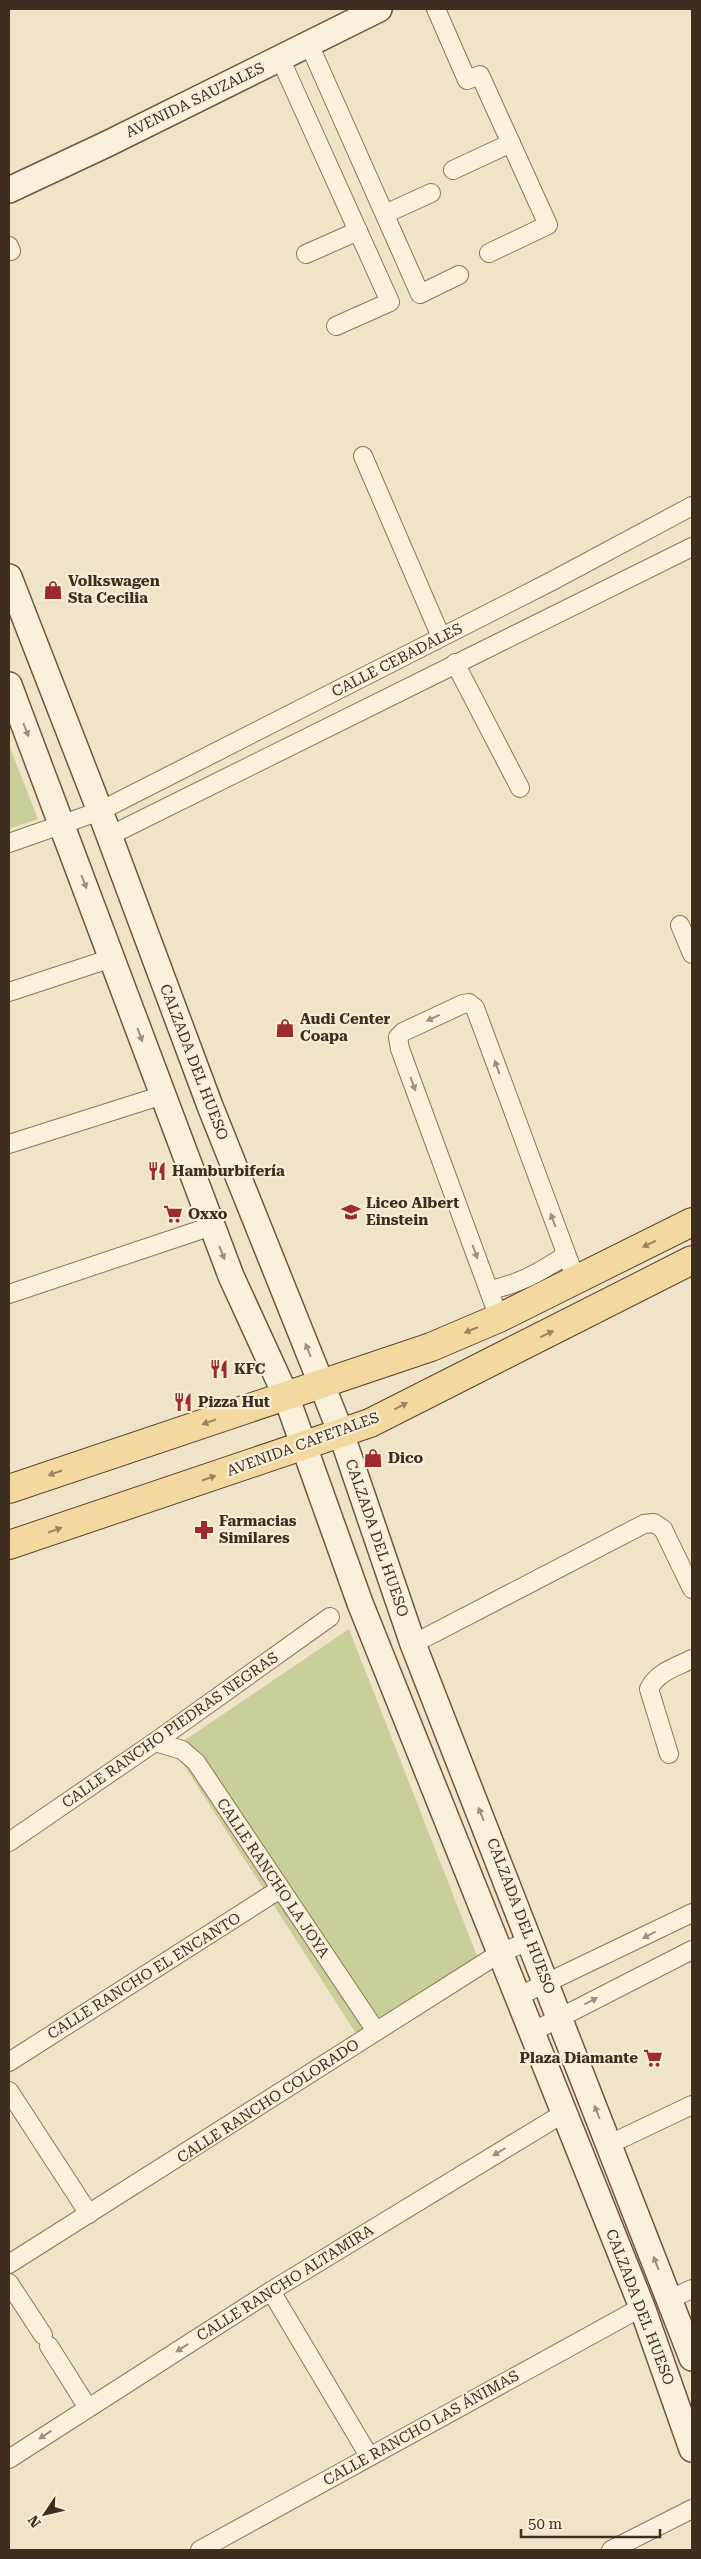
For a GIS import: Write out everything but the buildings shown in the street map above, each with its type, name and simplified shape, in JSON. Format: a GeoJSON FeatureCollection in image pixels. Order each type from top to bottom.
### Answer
{"type":"FeatureCollection","features":[{"type":"Feature","properties":{"kind":"main road","name":"AVENIDA SAUZALES"},"geometry":{"type":"LineString","coordinates":[[9,190],[108,144],[379,9]]}},
{"type":"Feature","properties":{"kind":"main road","name":"CALZADA DEL HUESO"},"geometry":{"type":"LineString","coordinates":[[9,577],[100,810],[210,1106],[341,1433],[413,1644],[529,1941],[610,2144],[681,2294],[692,2358]]}},
{"type":"Feature","properties":{"kind":"main road","name":"CALZADA DEL HUESO"},"geometry":{"type":"LineString","coordinates":[[9,685],[230,1276],[286,1396],[360,1603],[642,2307],[692,2449]]}},
{"type":"Feature","properties":{"kind":"main road"},"geometry":{"type":"LineString","coordinates":[[9,1489],[431,1347],[493,1303],[570,1267],[692,1222]]}},
{"type":"Feature","properties":{"kind":"main road","name":"AVENIDA CAFETALES"},"geometry":{"type":"LineString","coordinates":[[9,1545],[370,1422],[692,1260]]}},
{"type":"Feature","properties":{"kind":"street"},"geometry":{"type":"LineString","coordinates":[[436,9],[467,80],[480,75],[548,225],[489,253]]}},
{"type":"Feature","properties":{"kind":"street"},"geometry":{"type":"LineString","coordinates":[[309,44],[420,294],[460,275]]}},
{"type":"Feature","properties":{"kind":"street"},"geometry":{"type":"LineString","coordinates":[[280,58],[390,302],[336,326]]}},
{"type":"Feature","properties":{"kind":"street"},"geometry":{"type":"LineString","coordinates":[[453,170],[511,144]]}},
{"type":"Feature","properties":{"kind":"street"},"geometry":{"type":"LineString","coordinates":[[385,214],[431,193]]}},
{"type":"Feature","properties":{"kind":"street"},"geometry":{"type":"LineString","coordinates":[[306,254],[358,231]]}},
{"type":"Feature","properties":{"kind":"street"},"geometry":{"type":"LineString","coordinates":[[363,456],[441,637]]}},
{"type":"Feature","properties":{"kind":"street","name":"CALLE CEBADALES"},"geometry":{"type":"LineString","coordinates":[[9,843],[100,810],[441,637],[692,506]]}},
{"type":"Feature","properties":{"kind":"street"},"geometry":{"type":"LineString","coordinates":[[109,836],[692,547]]}},
{"type":"Feature","properties":{"kind":"street"},"geometry":{"type":"LineString","coordinates":[[455,663],[520,788]]}},
{"type":"Feature","properties":{"kind":"street"},"geometry":{"type":"LineString","coordinates":[[194,763],[206,788]]}},
{"type":"Feature","properties":{"kind":"street"},"geometry":{"type":"LineString","coordinates":[[680,924],[692,954]]}},
{"type":"Feature","properties":{"kind":"street"},"geometry":{"type":"LineString","coordinates":[[9,992],[112,958]]}},
{"type":"Feature","properties":{"kind":"street"},"geometry":{"type":"LineString","coordinates":[[493,1303],[398,1037],[404,1032],[463,1004],[469,1004],[475,1008],[570,1267]]}},
{"type":"Feature","properties":{"kind":"street"},"geometry":{"type":"LineString","coordinates":[[9,1144],[163,1095]]}},
{"type":"Feature","properties":{"kind":"street"},"geometry":{"type":"LineString","coordinates":[[9,1294],[212,1226]]}},
{"type":"Feature","properties":{"kind":"street"},"geometry":{"type":"LineString","coordinates":[[413,1644],[644,1524],[654,1523],[663,1528],[692,1589]]}},
{"type":"Feature","properties":{"kind":"street","name":"CALLE RANCHO PIEDRAS NEGRAS"},"geometry":{"type":"LineString","coordinates":[[9,1842],[155,1742],[330,1617]]}},
{"type":"Feature","properties":{"kind":"street"},"geometry":{"type":"LineString","coordinates":[[669,1754],[648,1689],[653,1680],[661,1674],[692,1659]]}},
{"type":"Feature","properties":{"kind":"street","name":"CALLE RANCHO LA JOYA"},"geometry":{"type":"LineString","coordinates":[[155,1742],[182,1750],[196,1762],[376,2032]]}},
{"type":"Feature","properties":{"kind":"street","name":"CALLE RANCHO EL ENCANTO"},"geometry":{"type":"LineString","coordinates":[[9,2062],[280,1890]]}},
{"type":"Feature","properties":{"kind":"street"},"geometry":{"type":"LineString","coordinates":[[519,1996],[692,1913]]}},
{"type":"Feature","properties":{"kind":"street","name":"CALLE RANCHO COLORADO"},"geometry":{"type":"LineString","coordinates":[[9,2264],[500,1953],[529,1941]]}},
{"type":"Feature","properties":{"kind":"street"},"geometry":{"type":"LineString","coordinates":[[532,2032],[692,1950]]}},
{"type":"Feature","properties":{"kind":"street"},"geometry":{"type":"LineString","coordinates":[[9,2091],[89,2214]]}},
{"type":"Feature","properties":{"kind":"street"},"geometry":{"type":"LineString","coordinates":[[610,2144],[692,2105]]}},
{"type":"Feature","properties":{"kind":"street","name":"CALLE RANCHO ALTAMIRA"},"geometry":{"type":"LineString","coordinates":[[9,2459],[270,2291],[564,2113]]}},
{"type":"Feature","properties":{"kind":"street"},"geometry":{"type":"LineString","coordinates":[[9,2283],[88,2408]]}},
{"type":"Feature","properties":{"kind":"street"},"geometry":{"type":"LineString","coordinates":[[270,2291],[370,2456]]}},
{"type":"Feature","properties":{"kind":"street","name":"CALLE RANCHO LAS ÁNIMAS"},"geometry":{"type":"LineString","coordinates":[[200,2550],[226,2544],[370,2456],[642,2307]]}},
{"type":"Feature","properties":{"kind":"street"},"geometry":{"type":"LineString","coordinates":[[611,2550],[687,2512]]}},
{"type":"Feature","properties":{"kind":"green space"},"geometry":{"type":"Polygon","coordinates":[[[9,745],[38,819],[9,829],[9,745]]]}},
{"type":"Feature","properties":{"kind":"green space"},"geometry":{"type":"Polygon","coordinates":[[[349,1629],[479,1961],[357,2035],[173,1748],[349,1629]]]}},
{"type":"Feature","properties":{"kind":"place","name":"Volkswagen Sta Cecilia"},"geometry":{"type":"Point","coordinates":[53,590]}},
{"type":"Feature","properties":{"kind":"place","name":"Audi Center Coapa"},"geometry":{"type":"Point","coordinates":[285,1028]}},
{"type":"Feature","properties":{"kind":"place","name":"Hamburbifería"},"geometry":{"type":"Point","coordinates":[157,1171]}},
{"type":"Feature","properties":{"kind":"place","name":"Liceo Albert Einstein"},"geometry":{"type":"Point","coordinates":[351,1212]}},
{"type":"Feature","properties":{"kind":"place","name":"Oxxo"},"geometry":{"type":"Point","coordinates":[173,1214]}},
{"type":"Feature","properties":{"kind":"place","name":"KFC"},"geometry":{"type":"Point","coordinates":[219,1369]}},
{"type":"Feature","properties":{"kind":"place","name":"Pizza Hut"},"geometry":{"type":"Point","coordinates":[183,1402]}},
{"type":"Feature","properties":{"kind":"place","name":"Dico"},"geometry":{"type":"Point","coordinates":[373,1458]}},
{"type":"Feature","properties":{"kind":"place","name":"Farmacias Similares"},"geometry":{"type":"Point","coordinates":[204,1530]}},
{"type":"Feature","properties":{"kind":"place","name":"Plaza Diamante"},"geometry":{"type":"Point","coordinates":[653,2058]}}]}
